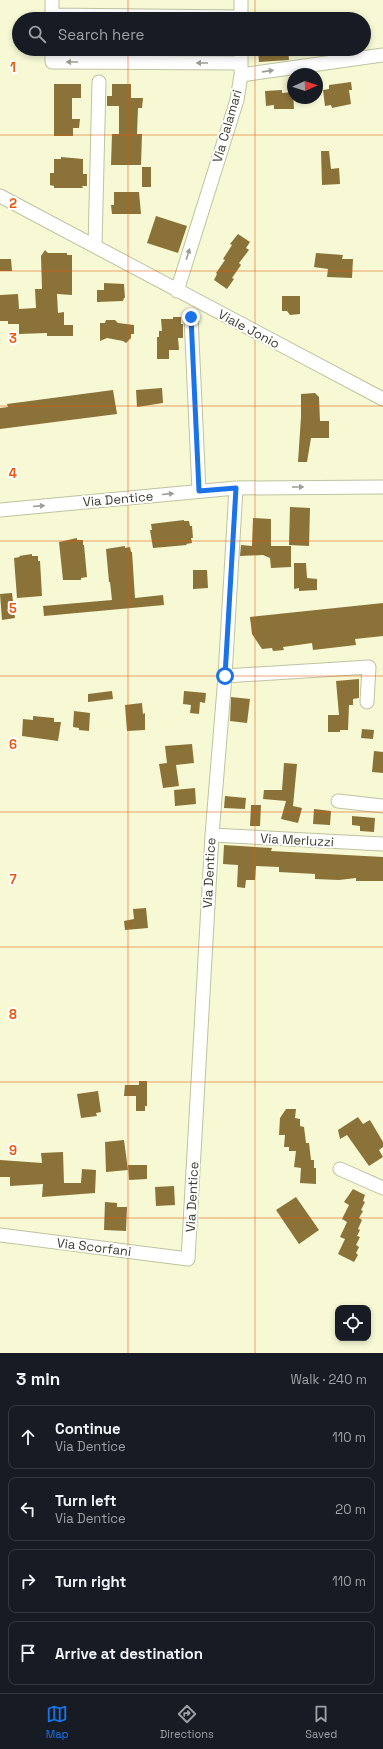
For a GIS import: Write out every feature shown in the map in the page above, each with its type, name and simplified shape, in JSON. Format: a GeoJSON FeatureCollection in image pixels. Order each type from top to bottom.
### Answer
{"type":"FeatureCollection","features":[{"type":"Feature","properties":{"kind":"street"},"geometry":{"type":"LineString","coordinates":[[52,0],[52,12]]}},
{"type":"Feature","properties":{"kind":"street"},"geometry":{"type":"LineString","coordinates":[[241,0],[241,12]]}},
{"type":"Feature","properties":{"kind":"street","name":"Via Calamari"},"geometry":{"type":"LineString","coordinates":[[177,291],[237,100],[241,69],[383,55]]}},
{"type":"Feature","properties":{"kind":"street"},"geometry":{"type":"LineString","coordinates":[[66,56],[241,69],[241,56]]}},
{"type":"Feature","properties":{"kind":"street"},"geometry":{"type":"LineString","coordinates":[[95,246],[99,82]]}},
{"type":"Feature","properties":{"kind":"street","name":"Viale Jonio"},"geometry":{"type":"LineString","coordinates":[[0,196],[383,399]]}},
{"type":"Feature","properties":{"kind":"street"},"geometry":{"type":"LineString","coordinates":[[191,317],[199,491]]}},
{"type":"Feature","properties":{"kind":"street","name":"Via Dentice"},"geometry":{"type":"LineString","coordinates":[[0,510],[236,488],[383,487]]}},
{"type":"Feature","properties":{"kind":"street","name":"Via Dentice"},"geometry":{"type":"LineString","coordinates":[[188,1259],[212,835],[225,676],[236,488]]}},
{"type":"Feature","properties":{"kind":"street"},"geometry":{"type":"LineString","coordinates":[[225,676],[369,667],[367,702]]}},
{"type":"Feature","properties":{"kind":"street"},"geometry":{"type":"LineString","coordinates":[[338,801],[383,806]]}},
{"type":"Feature","properties":{"kind":"street","name":"Via Merluzzi"},"geometry":{"type":"LineString","coordinates":[[212,835],[383,844]]}},
{"type":"Feature","properties":{"kind":"street"},"geometry":{"type":"LineString","coordinates":[[340,1169],[383,1188]]}},
{"type":"Feature","properties":{"kind":"street","name":"Via Scorfani"},"geometry":{"type":"LineString","coordinates":[[0,1235],[188,1259]]}},
{"type":"Feature","properties":{"kind":"building"},"geometry":{"type":"Polygon","coordinates":[[[259,56],[289,56],[289,60],[259,62],[259,56]]]}},
{"type":"Feature","properties":{"kind":"building"},"geometry":{"type":"Polygon","coordinates":[[[351,82],[352,90],[349,90],[351,104],[332,108],[331,105],[325,106],[323,90],[329,89],[329,85],[351,82]]]}},
{"type":"Feature","properties":{"kind":"building"},"geometry":{"type":"Polygon","coordinates":[[[54,84],[81,84],[81,98],[72,98],[72,119],[80,119],[79,128],[73,128],[73,136],[54,136],[54,84]]]}},
{"type":"Feature","properties":{"kind":"building"},"geometry":{"type":"Polygon","coordinates":[[[112,84],[131,84],[131,98],[143,98],[142,108],[138,108],[137,134],[142,134],[141,165],[111,165],[112,134],[119,134],[119,106],[107,106],[107,96],[112,96],[112,84]]]}},
{"type":"Feature","properties":{"kind":"building"},"geometry":{"type":"Polygon","coordinates":[[[282,90],[282,93],[287,93],[287,104],[294,104],[294,109],[274,109],[274,105],[266,106],[265,91],[282,90]]]}},
{"type":"Feature","properties":{"kind":"building"},"geometry":{"type":"Polygon","coordinates":[[[321,151],[329,151],[331,169],[339,168],[340,184],[322,185],[321,151]]]}},
{"type":"Feature","properties":{"kind":"building"},"geometry":{"type":"Polygon","coordinates":[[[61,157],[83,159],[83,174],[87,174],[87,186],[82,186],[83,188],[54,188],[54,186],[50,185],[50,173],[54,173],[54,159],[61,159],[61,157]]]}},
{"type":"Feature","properties":{"kind":"building"},"geometry":{"type":"Polygon","coordinates":[[[142,167],[151,167],[151,187],[142,187],[142,167]]]}},
{"type":"Feature","properties":{"kind":"building"},"geometry":{"type":"Polygon","coordinates":[[[114,192],[139,192],[141,214],[112,214],[111,205],[114,205],[114,192]]]}},
{"type":"Feature","properties":{"kind":"building"},"geometry":{"type":"Polygon","coordinates":[[[156,216],[187,226],[178,253],[147,243],[156,216]]]}},
{"type":"Feature","properties":{"kind":"building"},"geometry":{"type":"Polygon","coordinates":[[[238,234],[250,242],[246,248],[249,250],[239,263],[241,265],[232,278],[234,279],[227,289],[214,280],[217,274],[216,273],[225,260],[223,259],[232,245],[230,244],[238,234]]]}},
{"type":"Feature","properties":{"kind":"building"},"geometry":{"type":"Polygon","coordinates":[[[45,250],[48,253],[67,253],[67,255],[72,255],[72,295],[57,294],[58,313],[64,312],[64,325],[73,325],[73,336],[47,336],[47,333],[19,334],[19,324],[8,324],[8,321],[0,321],[0,295],[18,294],[19,309],[36,308],[35,289],[42,289],[41,256],[45,250]]]}},
{"type":"Feature","properties":{"kind":"building"},"geometry":{"type":"Polygon","coordinates":[[[316,253],[343,255],[342,259],[353,259],[352,278],[327,277],[328,269],[314,267],[316,253]]]}},
{"type":"Feature","properties":{"kind":"building"},"geometry":{"type":"Polygon","coordinates":[[[0,259],[11,259],[12,271],[0,271],[0,259]]]}},
{"type":"Feature","properties":{"kind":"building"},"geometry":{"type":"Polygon","coordinates":[[[104,283],[124,284],[125,298],[123,301],[97,302],[97,290],[104,290],[104,283]]]}},
{"type":"Feature","properties":{"kind":"building"},"geometry":{"type":"Polygon","coordinates":[[[282,296],[300,296],[300,314],[290,315],[287,311],[282,311],[282,296]]]}},
{"type":"Feature","properties":{"kind":"building"},"geometry":{"type":"Polygon","coordinates":[[[173,317],[181,317],[181,324],[183,324],[183,338],[178,338],[179,350],[169,350],[169,359],[157,359],[157,337],[159,337],[159,331],[162,331],[161,319],[173,319],[173,317]]]}},
{"type":"Feature","properties":{"kind":"building"},"geometry":{"type":"Polygon","coordinates":[[[106,320],[115,320],[118,323],[134,325],[134,334],[131,334],[131,338],[126,343],[107,338],[100,341],[100,323],[105,323],[106,320]]]}},
{"type":"Feature","properties":{"kind":"building"},"geometry":{"type":"Polygon","coordinates":[[[162,388],[163,403],[137,407],[136,390],[162,388]]]}},
{"type":"Feature","properties":{"kind":"building"},"geometry":{"type":"Polygon","coordinates":[[[113,390],[117,414],[0,429],[0,408],[8,407],[7,404],[113,390]]]}},
{"type":"Feature","properties":{"kind":"building"},"geometry":{"type":"Polygon","coordinates":[[[315,393],[319,397],[320,421],[329,421],[329,438],[311,438],[307,462],[298,462],[301,394],[315,393]]]}},
{"type":"Feature","properties":{"kind":"building"},"geometry":{"type":"Polygon","coordinates":[[[290,507],[310,508],[309,546],[289,545],[290,507]]]}},
{"type":"Feature","properties":{"kind":"building"},"geometry":{"type":"Polygon","coordinates":[[[253,518],[271,519],[271,546],[291,546],[291,567],[271,568],[270,558],[263,555],[240,556],[241,545],[252,546],[253,518]]]}},
{"type":"Feature","properties":{"kind":"building"},"geometry":{"type":"Polygon","coordinates":[[[184,520],[189,521],[190,526],[192,526],[192,543],[186,544],[187,545],[153,548],[150,530],[152,530],[151,524],[184,520]]]}},
{"type":"Feature","properties":{"kind":"building"},"geometry":{"type":"Polygon","coordinates":[[[77,538],[77,540],[83,540],[87,577],[81,578],[81,580],[63,580],[59,542],[77,538]]]}},
{"type":"Feature","properties":{"kind":"building"},"geometry":{"type":"Polygon","coordinates":[[[125,546],[125,548],[130,547],[132,552],[135,598],[163,595],[164,605],[44,616],[43,606],[112,600],[106,549],[125,546]]]}},
{"type":"Feature","properties":{"kind":"building"},"geometry":{"type":"Polygon","coordinates":[[[32,554],[32,556],[38,556],[38,561],[40,561],[42,596],[17,598],[14,558],[32,554]]]}},
{"type":"Feature","properties":{"kind":"building"},"geometry":{"type":"Polygon","coordinates":[[[294,563],[306,563],[307,578],[317,579],[317,590],[299,591],[299,588],[294,589],[294,563]]]}},
{"type":"Feature","properties":{"kind":"building"},"geometry":{"type":"Polygon","coordinates":[[[193,570],[207,570],[208,588],[193,589],[193,570]]]}},
{"type":"Feature","properties":{"kind":"building"},"geometry":{"type":"Polygon","coordinates":[[[12,593],[15,618],[2,620],[0,594],[12,593]]]}},
{"type":"Feature","properties":{"kind":"building"},"geometry":{"type":"Polygon","coordinates":[[[383,603],[383,636],[355,639],[356,645],[313,650],[312,643],[283,647],[284,650],[273,651],[272,648],[262,649],[252,634],[250,617],[383,603]]]}},
{"type":"Feature","properties":{"kind":"building"},"geometry":{"type":"Polygon","coordinates":[[[359,679],[359,698],[353,699],[353,705],[349,705],[348,730],[328,732],[328,715],[339,715],[336,681],[359,679]]]}},
{"type":"Feature","properties":{"kind":"building"},"geometry":{"type":"Polygon","coordinates":[[[112,691],[113,699],[88,702],[88,694],[112,691]]]}},
{"type":"Feature","properties":{"kind":"building"},"geometry":{"type":"Polygon","coordinates":[[[184,691],[206,693],[205,703],[200,702],[199,714],[190,713],[191,705],[183,704],[184,691]]]}},
{"type":"Feature","properties":{"kind":"building"},"geometry":{"type":"Polygon","coordinates":[[[231,697],[250,699],[247,723],[230,721],[231,697]]]}},
{"type":"Feature","properties":{"kind":"building"},"geometry":{"type":"Polygon","coordinates":[[[142,703],[143,714],[145,713],[145,730],[127,731],[125,705],[142,703]]]}},
{"type":"Feature","properties":{"kind":"building"},"geometry":{"type":"Polygon","coordinates":[[[74,711],[90,713],[89,731],[79,730],[79,728],[73,727],[74,711]]]}},
{"type":"Feature","properties":{"kind":"building"},"geometry":{"type":"Polygon","coordinates":[[[33,716],[54,718],[54,722],[61,722],[58,741],[22,736],[23,719],[33,720],[33,716]]]}},
{"type":"Feature","properties":{"kind":"building"},"geometry":{"type":"Polygon","coordinates":[[[362,729],[374,730],[373,739],[361,738],[362,729]]]}},
{"type":"Feature","properties":{"kind":"building"},"geometry":{"type":"Polygon","coordinates":[[[192,744],[194,763],[176,765],[179,786],[163,788],[159,764],[167,763],[165,746],[192,744]]]}},
{"type":"Feature","properties":{"kind":"building"},"geometry":{"type":"Polygon","coordinates":[[[374,751],[383,752],[383,773],[372,772],[374,751]]]}},
{"type":"Feature","properties":{"kind":"building"},"geometry":{"type":"Polygon","coordinates":[[[284,763],[297,764],[293,806],[302,808],[298,823],[281,819],[286,801],[263,799],[264,790],[282,790],[284,763]]]}},
{"type":"Feature","properties":{"kind":"building"},"geometry":{"type":"Polygon","coordinates":[[[195,788],[196,804],[175,806],[174,790],[195,788]]]}},
{"type":"Feature","properties":{"kind":"building"},"geometry":{"type":"Polygon","coordinates":[[[225,796],[246,798],[245,809],[224,808],[225,796]]]}},
{"type":"Feature","properties":{"kind":"building"},"geometry":{"type":"Polygon","coordinates":[[[251,805],[261,805],[260,826],[250,826],[251,805]]]}},
{"type":"Feature","properties":{"kind":"building"},"geometry":{"type":"Polygon","coordinates":[[[314,809],[331,811],[330,825],[313,824],[314,809]]]}},
{"type":"Feature","properties":{"kind":"building"},"geometry":{"type":"Polygon","coordinates":[[[352,816],[375,818],[374,832],[360,831],[360,826],[352,825],[352,816]]]}},
{"type":"Feature","properties":{"kind":"building"},"geometry":{"type":"Polygon","coordinates":[[[224,845],[272,848],[271,851],[383,857],[383,881],[356,881],[356,878],[339,880],[315,879],[315,874],[279,872],[279,867],[256,866],[255,880],[246,880],[245,888],[237,887],[238,865],[223,864],[224,845]]]}},
{"type":"Feature","properties":{"kind":"building"},"geometry":{"type":"Polygon","coordinates":[[[146,908],[148,928],[125,930],[124,921],[134,919],[133,909],[146,908]]]}},
{"type":"Feature","properties":{"kind":"building"},"geometry":{"type":"Polygon","coordinates":[[[139,1081],[147,1081],[147,1106],[145,1106],[145,1111],[136,1111],[136,1096],[124,1096],[125,1085],[139,1085],[139,1081]]]}},
{"type":"Feature","properties":{"kind":"building"},"geometry":{"type":"Polygon","coordinates":[[[98,1091],[101,1112],[96,1113],[97,1116],[81,1118],[77,1094],[98,1091]]]}},
{"type":"Feature","properties":{"kind":"building"},"geometry":{"type":"Polygon","coordinates":[[[286,1109],[296,1109],[295,1118],[300,1119],[300,1126],[304,1127],[306,1143],[309,1143],[311,1160],[314,1160],[314,1168],[316,1168],[316,1184],[300,1183],[301,1168],[294,1167],[296,1151],[289,1151],[289,1147],[284,1147],[285,1135],[279,1135],[280,1118],[286,1109]]]}},
{"type":"Feature","properties":{"kind":"building"},"geometry":{"type":"Polygon","coordinates":[[[358,1117],[363,1124],[370,1120],[383,1142],[383,1147],[379,1150],[383,1157],[369,1166],[347,1135],[340,1139],[338,1130],[358,1117]]]}},
{"type":"Feature","properties":{"kind":"building"},"geometry":{"type":"Polygon","coordinates":[[[124,1140],[128,1170],[106,1172],[105,1142],[124,1140]]]}},
{"type":"Feature","properties":{"kind":"building"},"geometry":{"type":"Polygon","coordinates":[[[63,1152],[64,1183],[81,1183],[82,1169],[96,1170],[95,1193],[42,1197],[43,1184],[10,1186],[10,1177],[0,1177],[0,1160],[42,1163],[41,1153],[63,1152]]]}},
{"type":"Feature","properties":{"kind":"building"},"geometry":{"type":"Polygon","coordinates":[[[128,1165],[147,1165],[147,1179],[129,1180],[128,1165]]]}},
{"type":"Feature","properties":{"kind":"building"},"geometry":{"type":"Polygon","coordinates":[[[174,1186],[175,1205],[156,1206],[155,1187],[174,1186]]]}},
{"type":"Feature","properties":{"kind":"building"},"geometry":{"type":"Polygon","coordinates":[[[353,1189],[365,1195],[363,1201],[365,1202],[361,1210],[363,1211],[359,1218],[362,1220],[357,1236],[360,1237],[356,1245],[359,1247],[356,1253],[358,1255],[354,1262],[338,1254],[345,1239],[340,1237],[347,1222],[342,1219],[349,1205],[344,1202],[353,1189]]]}},
{"type":"Feature","properties":{"kind":"building"},"geometry":{"type":"Polygon","coordinates":[[[296,1197],[319,1230],[299,1244],[276,1210],[296,1197]]]}},
{"type":"Feature","properties":{"kind":"building"},"geometry":{"type":"Polygon","coordinates":[[[105,1202],[117,1203],[117,1207],[127,1207],[126,1231],[104,1230],[105,1202]]]}},
{"type":"Feature","properties":{"kind":"route"},"geometry":{"type":"LineString","coordinates":[[191,317],[199,491],[236,488],[225,676]]}}]}
